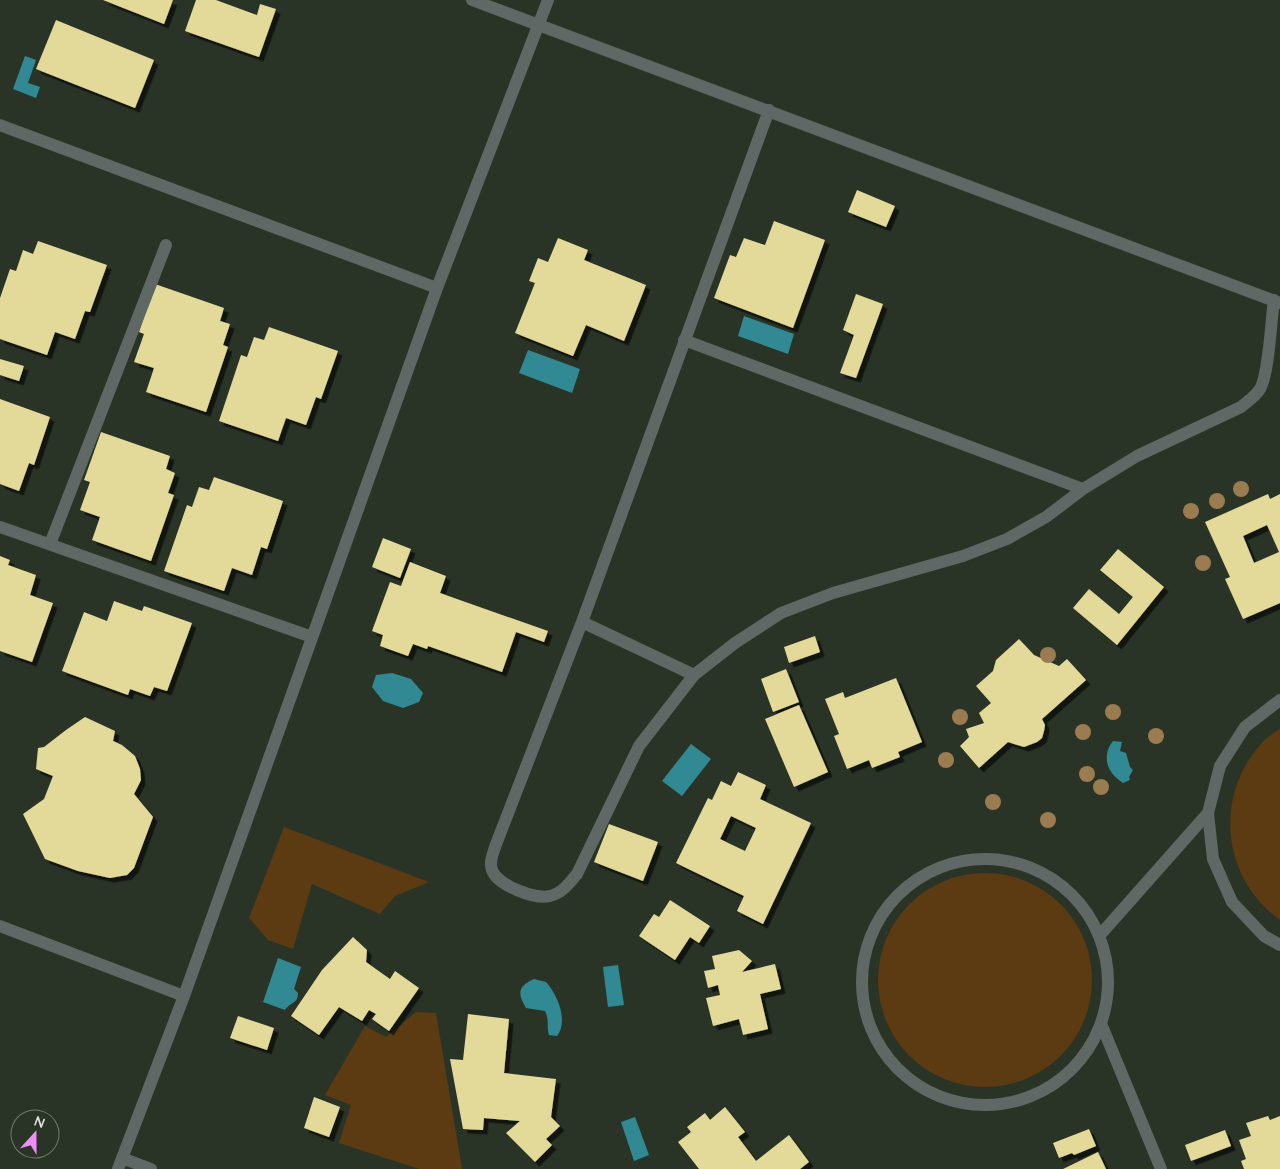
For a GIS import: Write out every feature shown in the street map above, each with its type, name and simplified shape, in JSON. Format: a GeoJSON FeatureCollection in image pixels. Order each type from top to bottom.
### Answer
{"type":"FeatureCollection","features":[{"type":"Feature","properties":{"kind":"street"},"geometry":{"type":"LineString","coordinates":[[472,0],[769,110],[1277,302],[1262,386],[1255,397],[1241,407],[1137,456],[1084,489],[1046,517],[1007,539],[963,556],[833,593],[781,613],[735,643],[694,675],[638,746],[576,874],[562,891],[550,896],[541,897],[508,886],[497,879],[492,870],[491,862],[495,847],[582,622],[769,110]]}},
{"type":"Feature","properties":{"kind":"street"},"geometry":{"type":"LineString","coordinates":[[151,1169],[120,1164],[184,996],[437,288],[548,0]]}},
{"type":"Feature","properties":{"kind":"street"},"geometry":{"type":"LineString","coordinates":[[0,125],[437,288]]}},
{"type":"Feature","properties":{"kind":"street"},"geometry":{"type":"LineString","coordinates":[[50,544],[166,245]]}},
{"type":"Feature","properties":{"kind":"street"},"geometry":{"type":"LineString","coordinates":[[684,340],[1084,489]]}},
{"type":"Feature","properties":{"kind":"street"},"geometry":{"type":"LineString","coordinates":[[0,527],[312,637]]}},
{"type":"Feature","properties":{"kind":"street"},"geometry":{"type":"LineString","coordinates":[[582,622],[694,675]]}},
{"type":"Feature","properties":{"kind":"street"},"geometry":{"type":"LineString","coordinates":[[1280,700],[1245,727],[1220,766],[1208,813],[1213,859],[1232,902],[1264,936],[1280,945]]}},
{"type":"Feature","properties":{"kind":"street"},"geometry":{"type":"LineString","coordinates":[[1100,935],[1208,813]]}},
{"type":"Feature","properties":{"kind":"street"},"geometry":{"type":"LineString","coordinates":[[994,858],[1039,870],[1076,897],[1100,935],[1110,980],[1102,1026],[1078,1065],[1042,1092],[998,1105],[953,1101],[912,1082],[880,1048],[863,1006],[863,961],[878,918],[908,884],[949,863],[994,858]]}},
{"type":"Feature","properties":{"kind":"street"},"geometry":{"type":"LineString","coordinates":[[0,926],[184,996]]}},
{"type":"Feature","properties":{"kind":"street"},"geometry":{"type":"LineString","coordinates":[[1102,1026],[1161,1169]]}},
{"type":"Feature","properties":{"kind":"shaded area"},"geometry":{"type":"Polygon","coordinates":[[[1280,729],[1280,920],[1261,903],[1246,882],[1236,860],[1231,836],[1231,811],[1236,787],[1246,764],[1264,741],[1280,729]]]}},
{"type":"Feature","properties":{"kind":"shaded area"},"geometry":{"type":"Polygon","coordinates":[[[284,827],[429,882],[395,896],[380,914],[312,884],[293,949],[268,940],[249,918],[284,827]]]}},
{"type":"Feature","properties":{"kind":"shaded area"},"geometry":{"type":"Polygon","coordinates":[[[975,873],[995,873],[1026,881],[1044,891],[1061,904],[1074,921],[1084,939],[1090,959],[1092,980],[1090,1001],[1084,1021],[1074,1039],[1061,1056],[1044,1069],[1026,1079],[995,1087],[975,1087],[944,1079],[917,1063],[902,1048],[886,1021],[878,990],[878,970],[886,939],[902,912],[917,897],[944,881],[975,873]]]}},
{"type":"Feature","properties":{"kind":"shaded area"},"geometry":{"type":"Polygon","coordinates":[[[416,1012],[436,1013],[462,1169],[419,1169],[339,1143],[351,1105],[325,1095],[365,1026],[386,1037],[416,1012]]]}},
{"type":"Feature","properties":{"kind":"water"},"geometry":{"type":"Polygon","coordinates":[[[25,56],[36,60],[28,83],[40,87],[36,98],[13,89],[25,56]]]}},
{"type":"Feature","properties":{"kind":"water"},"geometry":{"type":"Polygon","coordinates":[[[744,316],[794,334],[788,354],[738,336],[744,316]]]}},
{"type":"Feature","properties":{"kind":"water"},"geometry":{"type":"Polygon","coordinates":[[[528,350],[580,369],[572,393],[519,373],[528,350]]]}},
{"type":"Feature","properties":{"kind":"water"},"geometry":{"type":"Polygon","coordinates":[[[392,673],[411,679],[423,693],[419,702],[403,708],[383,701],[372,687],[376,675],[392,673]]]}},
{"type":"Feature","properties":{"kind":"water"},"geometry":{"type":"Polygon","coordinates":[[[1113,741],[1122,742],[1120,751],[1126,753],[1130,767],[1133,770],[1129,777],[1130,780],[1123,783],[1113,774],[1108,764],[1107,752],[1113,741]]]}},
{"type":"Feature","properties":{"kind":"water"},"geometry":{"type":"Polygon","coordinates":[[[691,744],[711,759],[682,796],[662,781],[691,744]]]}},
{"type":"Feature","properties":{"kind":"water"},"geometry":{"type":"Polygon","coordinates":[[[278,958],[301,967],[294,989],[298,993],[298,997],[285,1010],[263,1002],[278,958]]]}},
{"type":"Feature","properties":{"kind":"water"},"geometry":{"type":"Polygon","coordinates":[[[618,965],[624,1005],[608,1007],[603,967],[618,965]]]}},
{"type":"Feature","properties":{"kind":"water"},"geometry":{"type":"Polygon","coordinates":[[[534,979],[546,982],[557,1000],[562,1015],[562,1023],[557,1036],[549,1035],[545,1011],[526,1008],[521,998],[522,987],[534,979]]]}},
{"type":"Feature","properties":{"kind":"water"},"geometry":{"type":"Polygon","coordinates":[[[635,1117],[649,1155],[634,1161],[621,1122],[635,1117]]]}},
{"type":"Feature","properties":{"kind":"building"},"geometry":{"type":"Polygon","coordinates":[[[103,0],[173,0],[164,24],[103,0]]]}},
{"type":"Feature","properties":{"kind":"building"},"geometry":{"type":"Polygon","coordinates":[[[196,0],[216,0],[257,15],[260,4],[276,9],[259,57],[185,31],[196,0]]]}},
{"type":"Feature","properties":{"kind":"building"},"geometry":{"type":"Polygon","coordinates":[[[56,20],[154,60],[135,108],[36,69],[56,20]]]}},
{"type":"Feature","properties":{"kind":"building"},"geometry":{"type":"Polygon","coordinates":[[[857,190],[895,206],[886,227],[848,212],[857,190]]]}},
{"type":"Feature","properties":{"kind":"building"},"geometry":{"type":"Polygon","coordinates":[[[774,221],[825,240],[793,328],[714,298],[730,255],[736,257],[744,238],[765,245],[774,221]]]}},
{"type":"Feature","properties":{"kind":"building"},"geometry":{"type":"Polygon","coordinates":[[[558,238],[588,250],[584,260],[646,285],[624,341],[586,325],[573,356],[515,333],[535,283],[529,281],[538,258],[548,262],[558,238]]]}},
{"type":"Feature","properties":{"kind":"building"},"geometry":{"type":"Polygon","coordinates":[[[38,241],[107,265],[90,312],[85,311],[75,339],[55,332],[47,355],[0,339],[0,298],[10,269],[16,271],[23,250],[33,254],[38,241]]]}},
{"type":"Feature","properties":{"kind":"building"},"geometry":{"type":"Polygon","coordinates":[[[155,284],[224,308],[220,321],[230,324],[223,345],[228,347],[206,412],[146,392],[154,368],[134,362],[144,334],[139,332],[155,284]]]}},
{"type":"Feature","properties":{"kind":"building"},"geometry":{"type":"Polygon","coordinates":[[[856,294],[883,304],[856,378],[840,373],[854,335],[843,330],[856,294]]]}},
{"type":"Feature","properties":{"kind":"building"},"geometry":{"type":"Polygon","coordinates":[[[269,327],[338,351],[321,399],[316,397],[306,425],[286,418],[278,441],[219,421],[241,355],[247,357],[254,337],[264,340],[269,327]]]}},
{"type":"Feature","properties":{"kind":"building"},"geometry":{"type":"Polygon","coordinates":[[[0,359],[24,366],[19,381],[0,375],[0,359]]]}},
{"type":"Feature","properties":{"kind":"building"},"geometry":{"type":"Polygon","coordinates":[[[0,399],[50,417],[34,465],[29,463],[19,491],[0,484],[0,399]]]}},
{"type":"Feature","properties":{"kind":"building"},"geometry":{"type":"Polygon","coordinates":[[[101,432],[170,456],[166,469],[175,473],[168,493],[174,495],[151,561],[92,540],[100,517],[80,510],[90,482],[84,480],[101,432]]]}},
{"type":"Feature","properties":{"kind":"building"},"geometry":{"type":"Polygon","coordinates":[[[214,477],[283,501],[267,549],[261,547],[252,575],[232,568],[224,591],[164,571],[187,505],[192,507],[199,487],[209,490],[214,477]]]}},
{"type":"Feature","properties":{"kind":"building"},"geometry":{"type":"Polygon","coordinates":[[[1268,494],[1270,499],[1280,494],[1280,603],[1243,619],[1225,579],[1230,577],[1205,522],[1268,494]],[[1267,525],[1243,536],[1254,563],[1279,552],[1267,525]]]}},
{"type":"Feature","properties":{"kind":"building"},"geometry":{"type":"Polygon","coordinates":[[[383,538],[411,549],[400,578],[372,567],[383,538]]]}},
{"type":"Feature","properties":{"kind":"building"},"geometry":{"type":"Polygon","coordinates":[[[1118,549],[1164,587],[1117,645],[1073,608],[1089,589],[1119,614],[1133,597],[1100,570],[1118,549]]]}},
{"type":"Feature","properties":{"kind":"building"},"geometry":{"type":"Polygon","coordinates":[[[0,556],[10,560],[8,565],[36,575],[30,595],[53,603],[32,662],[0,651],[0,556]]]}},
{"type":"Feature","properties":{"kind":"building"},"geometry":{"type":"Polygon","coordinates":[[[410,562],[446,576],[440,593],[548,631],[544,642],[516,632],[502,672],[428,646],[427,649],[413,644],[408,656],[380,646],[383,635],[372,631],[390,582],[401,586],[410,562]]]}},
{"type":"Feature","properties":{"kind":"building"},"geometry":{"type":"Polygon","coordinates":[[[114,601],[142,611],[144,606],[192,623],[167,691],[154,687],[150,696],[130,689],[128,695],[62,671],[84,612],[107,621],[114,601]]]}},
{"type":"Feature","properties":{"kind":"building"},"geometry":{"type":"Polygon","coordinates":[[[815,636],[820,652],[789,663],[784,647],[815,636]]]}},
{"type":"Feature","properties":{"kind":"building"},"geometry":{"type":"Polygon","coordinates":[[[1019,639],[1034,655],[1059,666],[1067,659],[1086,680],[1042,719],[1045,725],[1042,738],[1024,747],[1008,742],[979,768],[960,746],[969,737],[966,729],[984,723],[979,713],[991,703],[976,686],[993,671],[996,660],[1019,639]]]}},
{"type":"Feature","properties":{"kind":"building"},"geometry":{"type":"Polygon","coordinates":[[[786,669],[799,702],[773,712],[761,679],[786,669]]]}},
{"type":"Feature","properties":{"kind":"building"},"geometry":{"type":"Polygon","coordinates":[[[896,678],[922,742],[898,752],[900,757],[872,768],[869,760],[847,769],[834,736],[839,734],[825,699],[843,692],[845,698],[896,678]]]}},
{"type":"Feature","properties":{"kind":"building"},"geometry":{"type":"Polygon","coordinates":[[[799,705],[828,772],[794,787],[765,719],[799,705]]]}},
{"type":"Feature","properties":{"kind":"building"},"geometry":{"type":"Polygon","coordinates":[[[85,717],[115,731],[113,741],[122,745],[135,756],[140,769],[141,780],[134,794],[153,817],[134,868],[127,875],[110,878],[78,871],[45,859],[23,814],[44,799],[53,776],[36,769],[38,748],[44,747],[85,717]]]}},
{"type":"Feature","properties":{"kind":"building"},"geometry":{"type":"Polygon","coordinates":[[[738,772],[766,785],[760,799],[811,823],[763,924],[737,911],[744,896],[676,863],[708,798],[712,800],[721,781],[731,786],[738,772]],[[731,816],[720,839],[745,851],[756,828],[731,816]]]}},
{"type":"Feature","properties":{"kind":"building"},"geometry":{"type":"Polygon","coordinates":[[[609,824],[658,842],[643,881],[594,862],[609,824]]]}},
{"type":"Feature","properties":{"kind":"building"},"geometry":{"type":"Polygon","coordinates":[[[670,900],[710,926],[699,943],[690,937],[675,960],[639,936],[654,914],[659,917],[670,900]]]}},
{"type":"Feature","properties":{"kind":"building"},"geometry":{"type":"Polygon","coordinates":[[[353,937],[367,950],[366,962],[390,979],[395,971],[419,988],[389,1031],[372,1019],[376,1014],[369,1010],[362,1021],[339,1007],[319,1035],[291,1016],[322,970],[353,937]]]}},
{"type":"Feature","properties":{"kind":"building"},"geometry":{"type":"Polygon","coordinates":[[[739,950],[752,961],[742,972],[775,964],[781,989],[760,994],[768,1029],[743,1035],[739,1019],[713,1026],[706,998],[720,995],[718,985],[708,988],[704,971],[715,969],[712,956],[739,950]]]}},
{"type":"Feature","properties":{"kind":"building"},"geometry":{"type":"Polygon","coordinates":[[[468,1014],[509,1019],[504,1073],[556,1079],[551,1117],[560,1126],[546,1139],[552,1145],[535,1162],[506,1133],[520,1121],[484,1118],[483,1130],[463,1129],[450,1059],[463,1060],[468,1014]]]}},
{"type":"Feature","properties":{"kind":"building"},"geometry":{"type":"Polygon","coordinates":[[[238,1016],[274,1028],[267,1050],[230,1038],[238,1016]]]}},
{"type":"Feature","properties":{"kind":"building"},"geometry":{"type":"Polygon","coordinates":[[[314,1097],[340,1107],[329,1137],[304,1128],[314,1097]]]}},
{"type":"Feature","properties":{"kind":"building"},"geometry":{"type":"Polygon","coordinates":[[[725,1107],[745,1132],[738,1137],[756,1161],[789,1135],[809,1162],[800,1169],[699,1169],[678,1142],[691,1132],[687,1127],[705,1113],[710,1120],[725,1107]]]}},
{"type":"Feature","properties":{"kind":"building"},"geometry":{"type":"Polygon","coordinates":[[[1268,1116],[1270,1120],[1280,1116],[1280,1169],[1244,1169],[1241,1161],[1246,1159],[1239,1140],[1251,1136],[1246,1123],[1268,1116]]]}},
{"type":"Feature","properties":{"kind":"building"},"geometry":{"type":"Polygon","coordinates":[[[1089,1129],[1096,1146],[1074,1155],[1072,1153],[1059,1158],[1053,1143],[1089,1129]]]}},
{"type":"Feature","properties":{"kind":"building"},"geometry":{"type":"Polygon","coordinates":[[[1225,1130],[1231,1146],[1191,1161],[1185,1145],[1225,1130]]]}},
{"type":"Feature","properties":{"kind":"building"},"geometry":{"type":"Polygon","coordinates":[[[1098,1152],[1106,1169],[1063,1169],[1098,1152]]]}}]}
